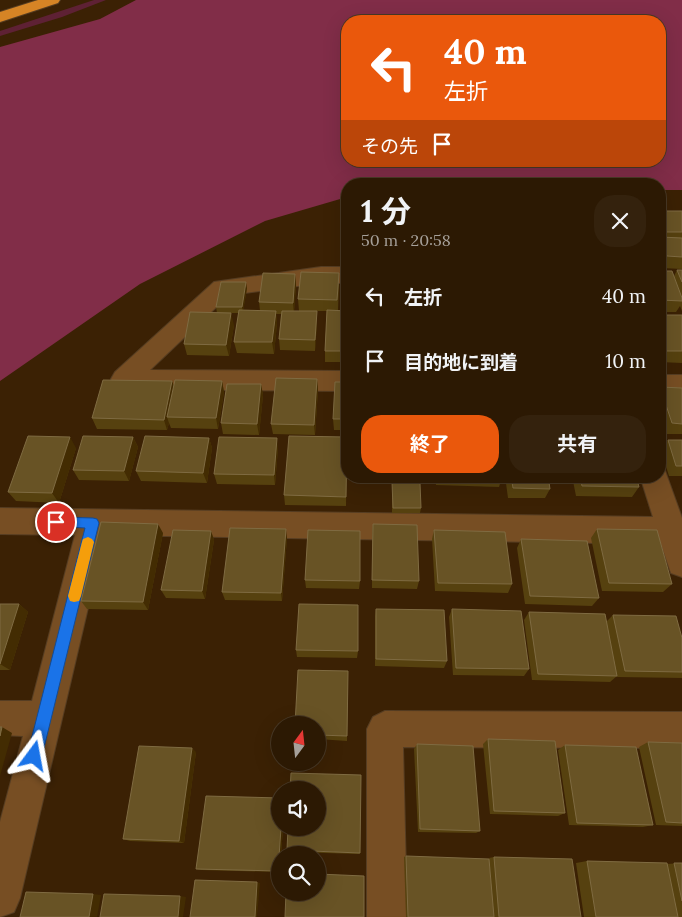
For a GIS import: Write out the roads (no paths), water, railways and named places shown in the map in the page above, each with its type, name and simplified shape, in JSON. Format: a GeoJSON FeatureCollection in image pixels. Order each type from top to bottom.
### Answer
{"type":"FeatureCollection","features":[{"type":"Feature","properties":{"kind":"highway"},"geometry":{"type":"LineString","coordinates":[[0,10],[30,0]]}},
{"type":"Feature","properties":{"kind":"highway"},"geometry":{"type":"LineString","coordinates":[[0,17],[52,0]]}},
{"type":"Feature","properties":{"kind":"street"},"geometry":{"type":"LineString","coordinates":[[341,275],[320,275],[222,288],[124,379],[341,381]]}},
{"type":"Feature","properties":{"kind":"street"},"geometry":{"type":"LineString","coordinates":[[666,385],[682,385]]}},
{"type":"Feature","properties":{"kind":"street"},"geometry":{"type":"LineString","coordinates":[[657,483],[677,530],[682,563]]}},
{"type":"Feature","properties":{"kind":"street"},"geometry":{"type":"LineString","coordinates":[[0,521],[677,530]]}},
{"type":"Feature","properties":{"kind":"street"},"geometry":{"type":"LineString","coordinates":[[0,898],[93,523]]}},
{"type":"Feature","properties":{"kind":"street"},"geometry":{"type":"LineString","coordinates":[[0,718],[43,719]]}},
{"type":"Feature","properties":{"kind":"street"},"geometry":{"type":"LineString","coordinates":[[387,917],[384,729],[682,730]]}}]}
